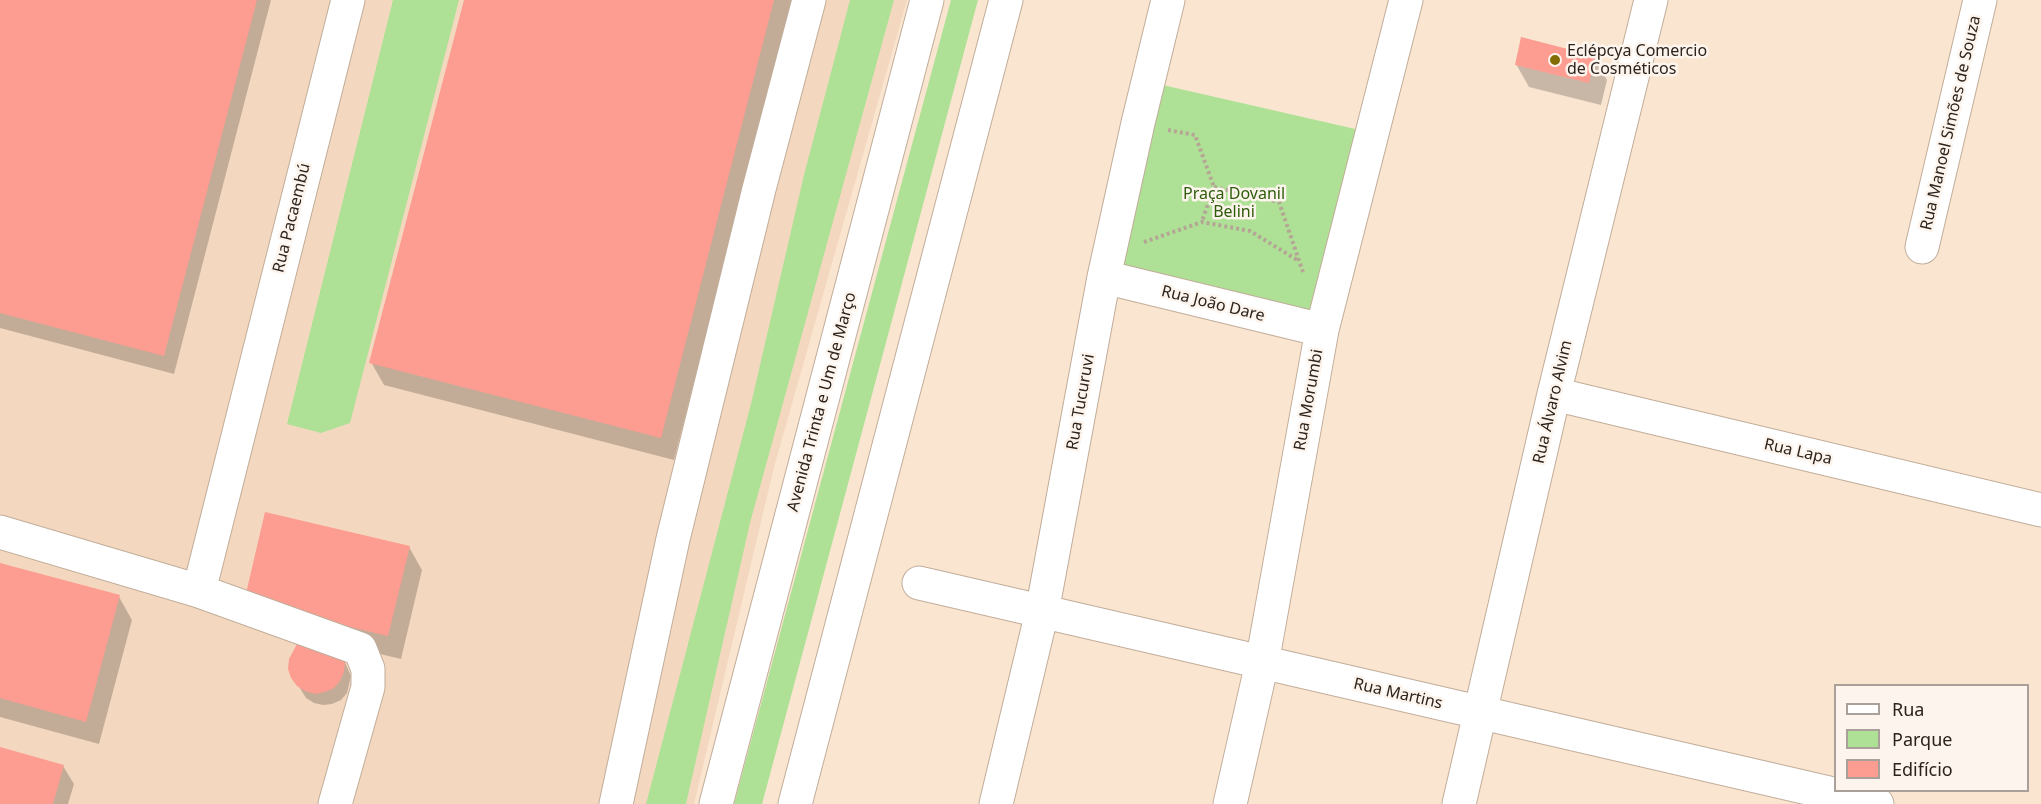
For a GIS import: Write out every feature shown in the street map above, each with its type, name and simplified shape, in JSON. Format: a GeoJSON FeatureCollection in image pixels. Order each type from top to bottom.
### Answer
{"type":"FeatureCollection","features":[{"type":"Feature","properties":{"kind":"street","name":"Rua Pacaembú"},"geometry":{"type":"LineString","coordinates":[[200,591],[348,0]]}},
{"type":"Feature","properties":{"kind":"street"},"geometry":{"type":"LineString","coordinates":[[616,804],[673,539],[759,189],[809,0]]}},
{"type":"Feature","properties":{"kind":"street","name":"Avenida Trinta e Um de Março"},"geometry":{"type":"LineString","coordinates":[[716,804],[927,0]]}},
{"type":"Feature","properties":{"kind":"street"},"geometry":{"type":"LineString","coordinates":[[795,804],[1006,0]]}},
{"type":"Feature","properties":{"kind":"street","name":"Rua Tucuruvi"},"geometry":{"type":"LineString","coordinates":[[996,804],[1042,612],[1106,265],[1168,0]]}},
{"type":"Feature","properties":{"kind":"street","name":"Rua Morumbi"},"geometry":{"type":"LineString","coordinates":[[1230,804],[1262,663],[1322,330],[1406,0]]}},
{"type":"Feature","properties":{"kind":"street","name":"Rua Álvaro Alvim"},"geometry":{"type":"LineString","coordinates":[[1459,804],[1554,394],[1651,0]]}},
{"type":"Feature","properties":{"kind":"street","name":"Rua Manoel Simões de Souza"},"geometry":{"type":"LineString","coordinates":[[1922,247],[1980,0]]}},
{"type":"Feature","properties":{"kind":"street","name":"Rua João Dare"},"geometry":{"type":"LineString","coordinates":[[1106,265],[1322,330]]}},
{"type":"Feature","properties":{"kind":"street","name":"Rua Lapa"},"geometry":{"type":"LineString","coordinates":[[1554,394],[2041,510]]}},
{"type":"Feature","properties":{"kind":"street"},"geometry":{"type":"LineString","coordinates":[[0,532],[200,591],[360,649],[368,669],[368,687],[334,804]]}},
{"type":"Feature","properties":{"kind":"street","name":"Rua Martins"},"geometry":{"type":"LineString","coordinates":[[919,584],[1877,804]]}},
{"type":"Feature","properties":{"kind":"path"},"geometry":{"type":"LineString","coordinates":[[1138,123],[1195,135],[1214,187],[1202,222]]}},
{"type":"Feature","properties":{"kind":"path"},"geometry":{"type":"LineString","coordinates":[[1214,187],[1279,202],[1306,281]]}},
{"type":"Feature","properties":{"kind":"path"},"geometry":{"type":"LineString","coordinates":[[1106,265],[1202,222],[1250,231],[1299,261]]}},
{"type":"Feature","properties":{"kind":"shaded area"},"geometry":{"type":"Polygon","coordinates":[[[0,0],[907,0],[774,467],[694,804],[0,804],[0,0]]]}},
{"type":"Feature","properties":{"kind":"green space"},"geometry":{"type":"Polygon","coordinates":[[[393,0],[459,0],[350,423],[321,433],[287,424],[393,0]]]}},
{"type":"Feature","properties":{"kind":"green space"},"geometry":{"type":"Polygon","coordinates":[[[850,0],[894,0],[750,523],[686,804],[646,804],[751,404],[804,175],[850,0]]]}},
{"type":"Feature","properties":{"kind":"green space"},"geometry":{"type":"Polygon","coordinates":[[[951,0],[978,0],[762,804],[734,804],[951,0]]]}},
{"type":"Feature","properties":{"kind":"green space","name":"Praça Dovanil Belini"},"geometry":{"type":"Polygon","coordinates":[[[1154,83],[1364,131],[1317,324],[1111,274],[1154,83]]]}},
{"type":"Feature","properties":{"kind":"building"},"geometry":{"type":"Polygon","coordinates":[[[0,0],[257,0],[164,356],[0,313],[0,0]]]}},
{"type":"Feature","properties":{"kind":"building"},"geometry":{"type":"Polygon","coordinates":[[[464,0],[774,0],[661,438],[369,363],[464,0]]]}},
{"type":"Feature","properties":{"kind":"building","name":"Eclépcya Comercio de Cosméticos"},"geometry":{"type":"Polygon","coordinates":[[[1521,37],[1595,56],[1589,83],[1515,65],[1521,37]]]}},
{"type":"Feature","properties":{"kind":"building"},"geometry":{"type":"Polygon","coordinates":[[[265,512],[410,546],[388,636],[244,602],[265,512]]]}},
{"type":"Feature","properties":{"kind":"building"},"geometry":{"type":"Polygon","coordinates":[[[0,563],[120,595],[86,722],[0,698],[0,563]]]}},
{"type":"Feature","properties":{"kind":"building"},"geometry":{"type":"Polygon","coordinates":[[[297,644],[343,654],[344,672],[334,688],[315,694],[297,686],[288,669],[289,659],[297,644]]]}},
{"type":"Feature","properties":{"kind":"building"},"geometry":{"type":"Polygon","coordinates":[[[0,747],[64,765],[53,804],[0,804],[0,747]]]}},
{"type":"Feature","properties":{"kind":"place","name":"Eclépcya Comercio de Cosméticos"},"geometry":{"type":"Point","coordinates":[1555,60]}}]}
